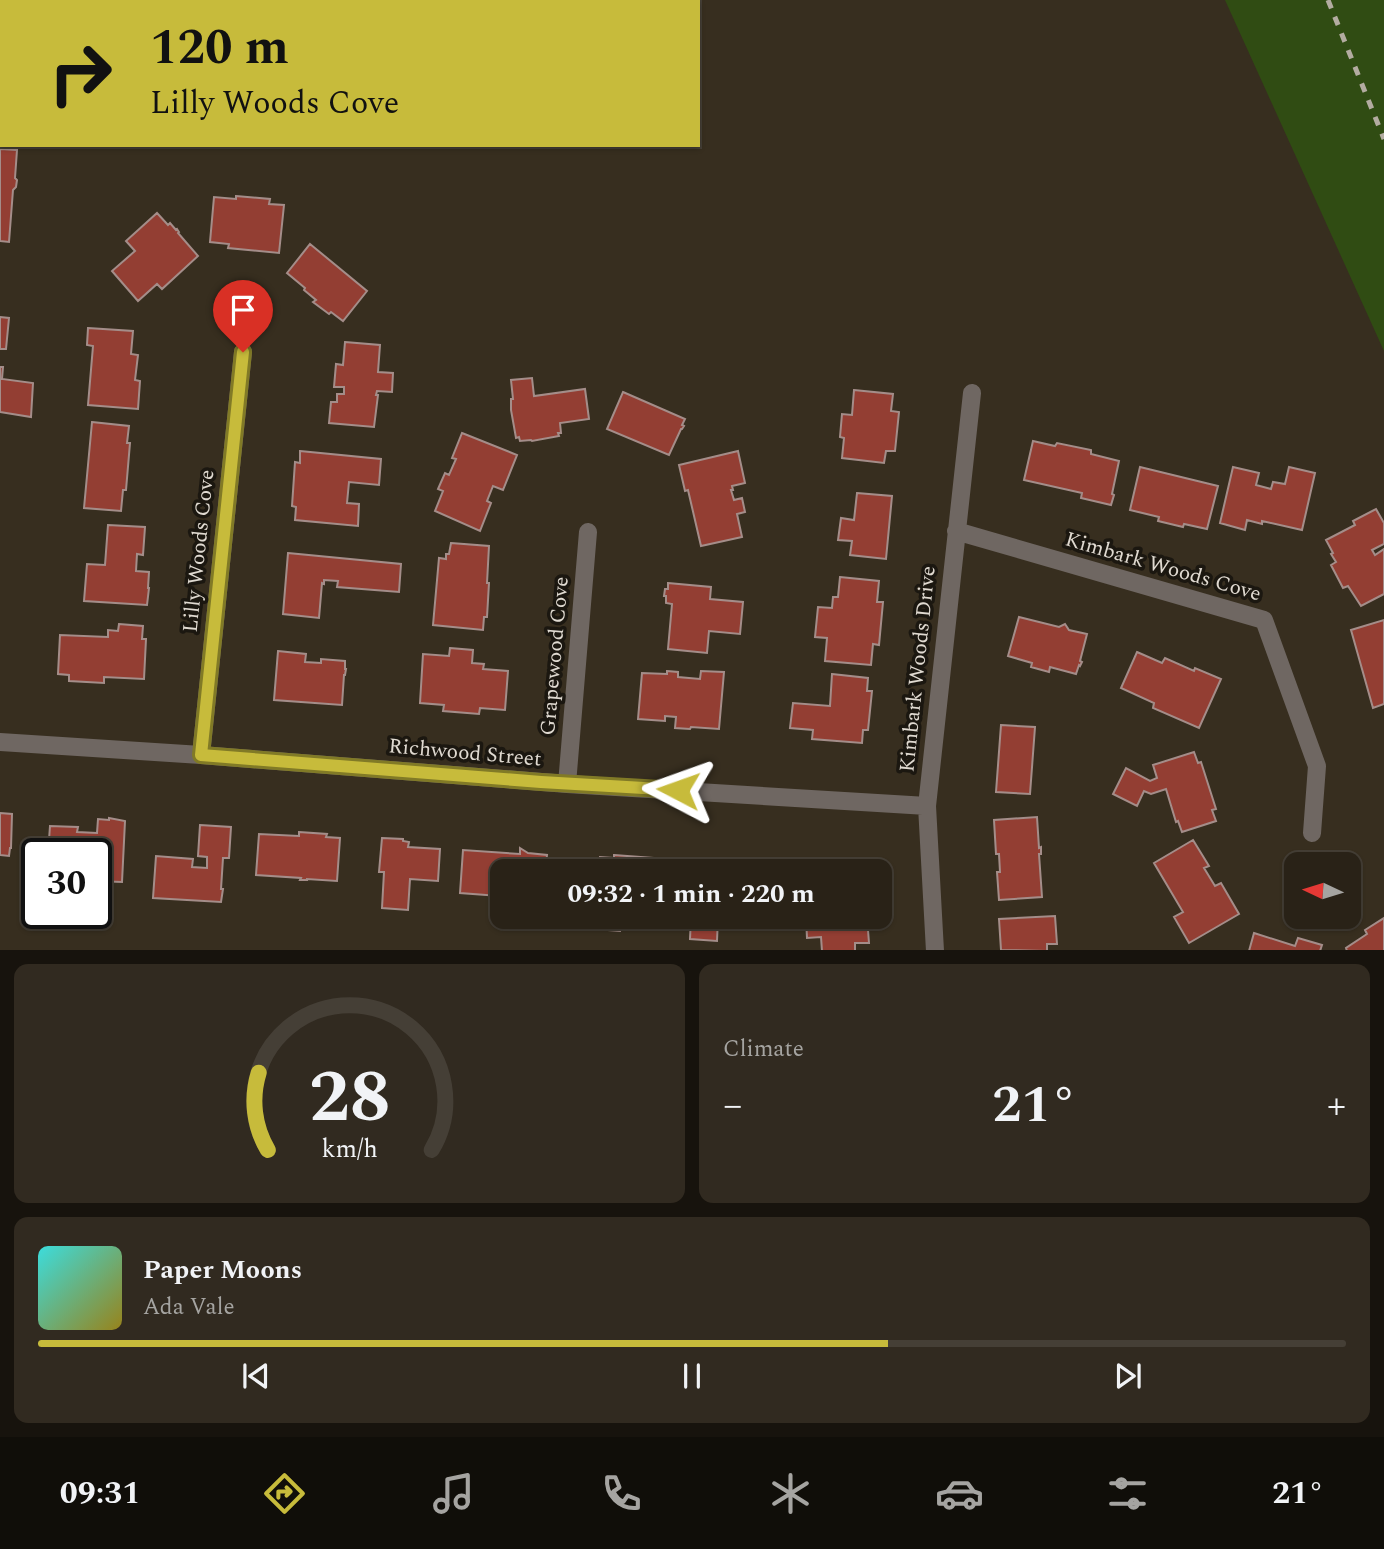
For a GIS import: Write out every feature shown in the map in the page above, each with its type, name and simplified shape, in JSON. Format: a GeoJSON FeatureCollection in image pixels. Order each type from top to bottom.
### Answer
{"type":"FeatureCollection","features":[{"type":"Feature","properties":{"kind":"street","name":"Lilly Woods Cove"},"geometry":{"type":"LineString","coordinates":[[201,755],[243,352]]}},
{"type":"Feature","properties":{"kind":"street","name":"Kimbark Woods Drive"},"geometry":{"type":"LineString","coordinates":[[935,950],[927,806],[972,393]]}},
{"type":"Feature","properties":{"kind":"street","name":"Kimbark Woods Cove"},"geometry":{"type":"LineString","coordinates":[[956,531],[1264,620],[1317,766],[1312,832]]}},
{"type":"Feature","properties":{"kind":"street","name":"Grapewood Cove"},"geometry":{"type":"LineString","coordinates":[[567,784],[588,532]]}},
{"type":"Feature","properties":{"kind":"street","name":"Richwood Street"},"geometry":{"type":"LineString","coordinates":[[0,742],[567,784],[927,806]]}},
{"type":"Feature","properties":{"kind":"green space"},"geometry":{"type":"Polygon","coordinates":[[[1225,0],[1384,0],[1384,351],[1225,0]]]}},
{"type":"Feature","properties":{"kind":"building"},"geometry":{"type":"Polygon","coordinates":[[[0,149],[17,150],[17,180],[13,190],[9,242],[0,241],[0,149]]]}},
{"type":"Feature","properties":{"kind":"building"},"geometry":{"type":"Polygon","coordinates":[[[236,196],[270,199],[269,204],[284,205],[279,253],[228,248],[229,244],[210,242],[214,197],[236,199],[236,196]]]}},
{"type":"Feature","properties":{"kind":"building"},"geometry":{"type":"Polygon","coordinates":[[[157,213],[168,225],[170,223],[177,229],[198,256],[162,289],[157,284],[138,301],[112,271],[135,251],[126,241],[157,213]]]}},
{"type":"Feature","properties":{"kind":"building"},"geometry":{"type":"Polygon","coordinates":[[[310,244],[367,291],[343,321],[313,302],[316,300],[287,273],[310,244]]]}},
{"type":"Feature","properties":{"kind":"building"},"geometry":{"type":"Polygon","coordinates":[[[0,317],[9,318],[6,349],[0,349],[0,317]]]}},
{"type":"Feature","properties":{"kind":"building"},"geometry":{"type":"Polygon","coordinates":[[[88,328],[133,331],[131,354],[138,355],[135,380],[140,381],[138,409],[88,405],[93,346],[87,345],[88,328]]]}},
{"type":"Feature","properties":{"kind":"building"},"geometry":{"type":"Polygon","coordinates":[[[345,342],[380,345],[378,372],[393,373],[392,392],[377,391],[374,427],[329,423],[331,402],[337,402],[337,394],[344,394],[344,387],[334,387],[336,364],[343,365],[345,342]]]}},
{"type":"Feature","properties":{"kind":"building"},"geometry":{"type":"Polygon","coordinates":[[[0,367],[3,367],[2,379],[33,383],[31,417],[0,412],[0,367]]]}},
{"type":"Feature","properties":{"kind":"building"},"geometry":{"type":"Polygon","coordinates":[[[532,378],[534,396],[585,389],[589,419],[560,423],[559,436],[520,441],[519,437],[516,438],[511,410],[511,380],[532,378]]]}},
{"type":"Feature","properties":{"kind":"building"},"geometry":{"type":"Polygon","coordinates":[[[854,390],[893,394],[891,411],[899,412],[895,451],[886,451],[884,463],[842,458],[842,414],[852,415],[854,390]]]}},
{"type":"Feature","properties":{"kind":"building"},"geometry":{"type":"Polygon","coordinates":[[[623,392],[685,419],[669,455],[607,429],[623,392]]]}},
{"type":"Feature","properties":{"kind":"building"},"geometry":{"type":"Polygon","coordinates":[[[92,422],[129,426],[126,490],[123,490],[121,511],[84,508],[92,422]]]}},
{"type":"Feature","properties":{"kind":"building"},"geometry":{"type":"Polygon","coordinates":[[[462,433],[517,455],[503,490],[493,486],[487,501],[491,503],[480,531],[435,511],[443,491],[438,489],[445,473],[449,475],[456,459],[452,458],[462,433]]]}},
{"type":"Feature","properties":{"kind":"building"},"geometry":{"type":"Polygon","coordinates":[[[1033,441],[1091,450],[1091,454],[1119,461],[1111,505],[1081,498],[1082,493],[1024,480],[1033,441]]]}},
{"type":"Feature","properties":{"kind":"building"},"geometry":{"type":"Polygon","coordinates":[[[300,451],[381,459],[379,485],[349,482],[347,503],[359,504],[358,526],[295,520],[296,507],[292,506],[295,462],[300,463],[300,451]]]}},
{"type":"Feature","properties":{"kind":"building"},"geometry":{"type":"Polygon","coordinates":[[[738,451],[745,483],[732,486],[731,490],[734,500],[742,498],[745,512],[737,514],[742,537],[701,546],[688,490],[685,491],[679,465],[738,451]]]}},
{"type":"Feature","properties":{"kind":"building"},"geometry":{"type":"Polygon","coordinates":[[[1140,467],[1218,486],[1207,529],[1158,521],[1159,517],[1130,510],[1140,467]]]}},
{"type":"Feature","properties":{"kind":"building"},"geometry":{"type":"Polygon","coordinates":[[[1233,467],[1259,473],[1256,485],[1271,489],[1273,482],[1285,484],[1289,467],[1315,473],[1302,530],[1262,521],[1262,524],[1247,520],[1245,530],[1220,523],[1233,467]]]}},
{"type":"Feature","properties":{"kind":"building"},"geometry":{"type":"Polygon","coordinates":[[[857,493],[892,496],[886,559],[850,555],[852,541],[838,540],[841,518],[854,520],[857,493]]]}},
{"type":"Feature","properties":{"kind":"building"},"geometry":{"type":"Polygon","coordinates":[[[1376,509],[1384,523],[1384,544],[1372,550],[1375,555],[1384,549],[1384,594],[1361,606],[1348,586],[1343,588],[1331,565],[1336,562],[1326,540],[1355,525],[1353,521],[1376,509]]]}},
{"type":"Feature","properties":{"kind":"building"},"geometry":{"type":"Polygon","coordinates":[[[108,525],[145,527],[143,555],[137,554],[136,571],[149,572],[147,605],[84,601],[87,564],[105,565],[108,525]]]}},
{"type":"Feature","properties":{"kind":"building"},"geometry":{"type":"Polygon","coordinates":[[[451,543],[489,546],[487,617],[484,617],[483,630],[433,625],[439,558],[446,559],[451,543]]]}},
{"type":"Feature","properties":{"kind":"building"},"geometry":{"type":"Polygon","coordinates":[[[288,553],[401,564],[399,592],[337,587],[338,581],[324,580],[319,618],[283,614],[288,553]]]}},
{"type":"Feature","properties":{"kind":"building"},"geometry":{"type":"Polygon","coordinates":[[[840,577],[879,581],[877,602],[883,602],[879,645],[873,644],[871,665],[825,661],[827,638],[815,637],[818,607],[832,608],[833,597],[838,597],[840,577]]]}},
{"type":"Feature","properties":{"kind":"building"},"geometry":{"type":"Polygon","coordinates":[[[668,583],[711,587],[710,599],[743,602],[740,634],[709,631],[707,653],[668,649],[672,604],[666,603],[664,596],[668,583]]]}},
{"type":"Feature","properties":{"kind":"building"},"geometry":{"type":"Polygon","coordinates":[[[1019,617],[1059,627],[1065,624],[1069,630],[1087,634],[1080,661],[1082,662],[1076,674],[1050,667],[1049,672],[1031,667],[1032,663],[1008,656],[1019,617]]]}},
{"type":"Feature","properties":{"kind":"building"},"geometry":{"type":"Polygon","coordinates":[[[1384,620],[1384,704],[1373,708],[1351,630],[1384,620]]]}},
{"type":"Feature","properties":{"kind":"building"},"geometry":{"type":"Polygon","coordinates":[[[119,624],[143,626],[142,639],[146,639],[144,679],[104,677],[104,683],[69,681],[69,675],[58,674],[60,635],[108,637],[108,630],[118,631],[119,624]]]}},
{"type":"Feature","properties":{"kind":"building"},"geometry":{"type":"Polygon","coordinates":[[[450,648],[473,650],[472,663],[484,664],[483,669],[508,671],[505,710],[480,708],[479,714],[443,711],[444,705],[420,703],[423,654],[449,656],[450,648]]]}},
{"type":"Feature","properties":{"kind":"building"},"geometry":{"type":"Polygon","coordinates":[[[278,651],[306,654],[305,662],[321,663],[321,659],[345,661],[342,705],[274,700],[278,651]]]}},
{"type":"Feature","properties":{"kind":"building"},"geometry":{"type":"Polygon","coordinates":[[[1137,652],[1162,663],[1165,658],[1221,679],[1199,728],[1153,708],[1154,703],[1121,688],[1137,652]]]}},
{"type":"Feature","properties":{"kind":"building"},"geometry":{"type":"Polygon","coordinates":[[[667,671],[678,672],[678,677],[700,679],[701,671],[724,672],[719,729],[675,728],[676,717],[665,716],[665,721],[638,719],[642,673],[667,674],[667,671]]]}},
{"type":"Feature","properties":{"kind":"building"},"geometry":{"type":"Polygon","coordinates":[[[832,674],[868,678],[867,691],[872,691],[868,730],[863,730],[862,743],[812,739],[813,730],[790,728],[793,703],[830,706],[832,674]]]}},
{"type":"Feature","properties":{"kind":"building"},"geometry":{"type":"Polygon","coordinates":[[[1001,725],[1035,727],[1030,794],[996,792],[1001,725]]]}},
{"type":"Feature","properties":{"kind":"building"},"geometry":{"type":"Polygon","coordinates":[[[1194,752],[1198,763],[1201,762],[1216,809],[1212,810],[1216,821],[1182,832],[1178,821],[1176,822],[1166,789],[1151,794],[1144,791],[1137,806],[1113,794],[1126,768],[1150,781],[1157,778],[1153,765],[1194,752]]]}},
{"type":"Feature","properties":{"kind":"building"},"geometry":{"type":"Polygon","coordinates":[[[0,813],[12,814],[9,856],[0,855],[0,813]]]}},
{"type":"Feature","properties":{"kind":"building"},"geometry":{"type":"Polygon","coordinates":[[[1037,817],[1039,848],[1041,847],[1039,854],[1042,897],[999,900],[999,854],[996,854],[994,820],[1037,817]]]}},
{"type":"Feature","properties":{"kind":"building"},"geometry":{"type":"Polygon","coordinates":[[[98,819],[125,821],[122,882],[112,882],[112,838],[49,838],[50,826],[78,827],[77,832],[97,833],[98,819]]]}},
{"type":"Feature","properties":{"kind":"building"},"geometry":{"type":"Polygon","coordinates":[[[200,825],[231,827],[229,858],[223,858],[221,902],[153,898],[156,856],[193,859],[192,867],[207,868],[207,857],[198,856],[200,825]]]}},
{"type":"Feature","properties":{"kind":"building"},"geometry":{"type":"Polygon","coordinates":[[[299,832],[340,838],[337,881],[256,875],[259,834],[299,836],[299,832]]]}},
{"type":"Feature","properties":{"kind":"building"},"geometry":{"type":"Polygon","coordinates":[[[382,838],[403,839],[409,842],[408,847],[440,849],[438,881],[410,879],[408,910],[382,908],[384,872],[379,872],[382,838]]]}},
{"type":"Feature","properties":{"kind":"building"},"geometry":{"type":"Polygon","coordinates":[[[1193,840],[1209,866],[1204,868],[1215,886],[1221,883],[1239,914],[1189,943],[1174,917],[1183,912],[1154,863],[1193,840]]]}},
{"type":"Feature","properties":{"kind":"building"},"geometry":{"type":"Polygon","coordinates":[[[520,848],[528,853],[547,855],[547,859],[490,859],[490,895],[460,893],[463,850],[520,854],[520,848]]]}},
{"type":"Feature","properties":{"kind":"building"},"geometry":{"type":"Polygon","coordinates":[[[614,855],[653,858],[600,859],[614,858],[614,855]]]}},
{"type":"Feature","properties":{"kind":"building"},"geometry":{"type":"Polygon","coordinates":[[[1055,916],[1057,944],[1047,944],[1047,950],[1001,950],[999,919],[1055,916]]]}},
{"type":"Feature","properties":{"kind":"building"},"geometry":{"type":"Polygon","coordinates":[[[1384,918],[1384,950],[1347,950],[1367,934],[1365,930],[1384,918]]]}},
{"type":"Feature","properties":{"kind":"building"},"geometry":{"type":"Polygon","coordinates":[[[690,929],[718,929],[717,941],[690,939],[690,929]]]}},
{"type":"Feature","properties":{"kind":"building"},"geometry":{"type":"Polygon","coordinates":[[[807,929],[868,929],[869,943],[855,943],[855,950],[822,950],[821,937],[807,938],[807,929]]]}},
{"type":"Feature","properties":{"kind":"building"},"geometry":{"type":"Polygon","coordinates":[[[1254,933],[1295,946],[1298,938],[1322,945],[1320,950],[1249,950],[1254,933]]]}},
{"type":"Feature","properties":{"kind":"railway"},"geometry":{"type":"LineString","coordinates":[[1328,0],[1384,139]]}},
{"type":"Feature","properties":{"kind":"route"},"geometry":{"type":"LineString","coordinates":[[243,352],[201,755],[678,790]]}}]}
